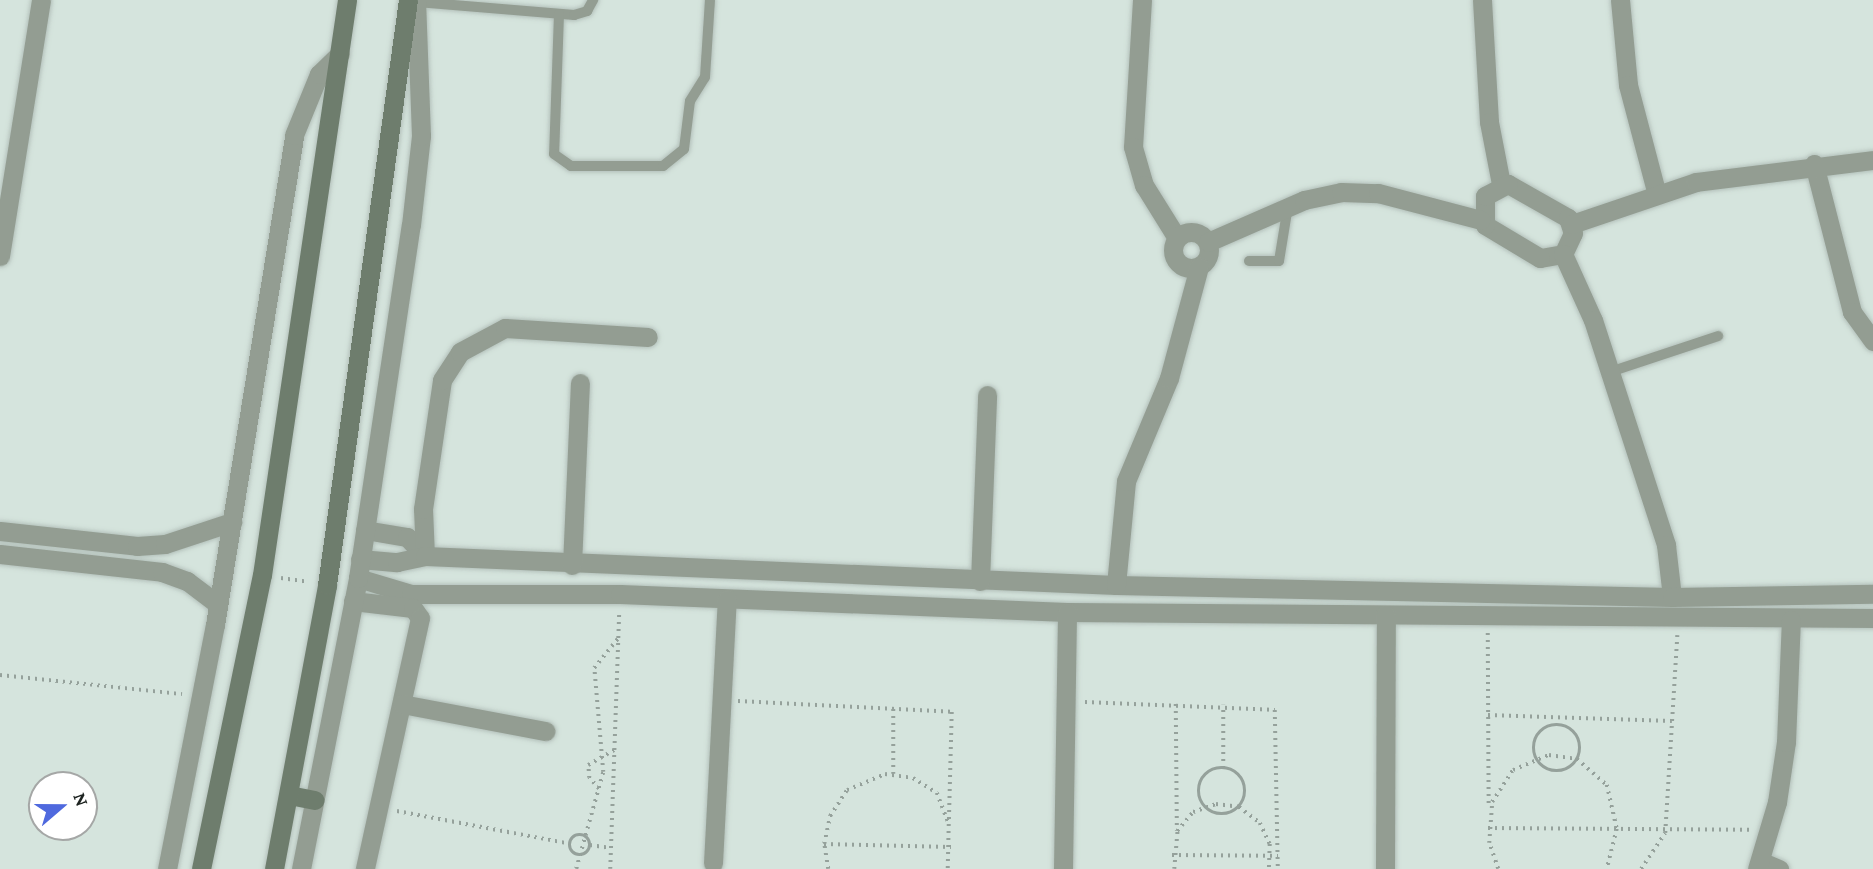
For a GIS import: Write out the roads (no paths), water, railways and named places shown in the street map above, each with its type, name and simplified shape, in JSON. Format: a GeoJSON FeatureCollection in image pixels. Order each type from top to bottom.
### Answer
{"type":"FeatureCollection","features":[{"type":"Feature","properties":{"kind":"main road"},"geometry":{"type":"LineString","coordinates":[[201,869],[262,575],[347,0]]}},
{"type":"Feature","properties":{"kind":"main road"},"geometry":{"type":"LineString","coordinates":[[274,869],[327,585],[414,1]]}},
{"type":"Feature","properties":{"kind":"main road"},"geometry":{"type":"LineString","coordinates":[[289,795],[315,800]]}},
{"type":"Feature","properties":{"kind":"street"},"geometry":{"type":"LineString","coordinates":[[0,256],[41,0]]}},
{"type":"Feature","properties":{"kind":"street"},"geometry":{"type":"LineString","coordinates":[[1142,0],[1133,147],[1144,185],[1177,239],[1175,259],[1182,310]]}},
{"type":"Feature","properties":{"kind":"street"},"geometry":{"type":"LineString","coordinates":[[1482,0],[1489,122],[1501,184]]}},
{"type":"Feature","properties":{"kind":"street"},"geometry":{"type":"LineString","coordinates":[[1620,0],[1628,85],[1656,191]]}},
{"type":"Feature","properties":{"kind":"street"},"geometry":{"type":"LineString","coordinates":[[301,869],[354,601],[421,136],[414,1]]}},
{"type":"Feature","properties":{"kind":"street"},"geometry":{"type":"LineString","coordinates":[[167,869],[232,522],[294,135],[319,74],[340,54]]}},
{"type":"Feature","properties":{"kind":"street"},"geometry":{"type":"LineString","coordinates":[[1572,224],[1656,191],[1814,164],[1873,160]]}},
{"type":"Feature","properties":{"kind":"street"},"geometry":{"type":"LineString","coordinates":[[1814,164],[1852,312],[1873,341]]}},
{"type":"Feature","properties":{"kind":"street"},"geometry":{"type":"LineString","coordinates":[[1482,220],[1485,196],[1501,184],[1516,186],[1572,224]]}},
{"type":"Feature","properties":{"kind":"street"},"geometry":{"type":"LineString","coordinates":[[1208,243],[1288,206],[1360,191],[1482,220],[1539,258],[1563,254]]}},
{"type":"Feature","properties":{"kind":"street"},"geometry":{"type":"LineString","coordinates":[[1572,224],[1563,254],[1610,372],[1666,545],[1672,597]]}},
{"type":"Feature","properties":{"kind":"street"},"geometry":{"type":"LineString","coordinates":[[1116,585],[1121,501],[1169,378],[1182,310],[1199,267],[1209,256],[1208,243],[1197,233],[1177,239]]}},
{"type":"Feature","properties":{"kind":"street"},"geometry":{"type":"LineString","coordinates":[[1175,259],[1186,268],[1199,267]]}},
{"type":"Feature","properties":{"kind":"street"},"geometry":{"type":"LineString","coordinates":[[425,556],[423,509],[442,380],[460,352],[480,336],[517,327],[648,337]]}},
{"type":"Feature","properties":{"kind":"street"},"geometry":{"type":"LineString","coordinates":[[572,565],[580,383]]}},
{"type":"Feature","properties":{"kind":"street"},"geometry":{"type":"LineString","coordinates":[[980,581],[987,396]]}},
{"type":"Feature","properties":{"kind":"street"},"geometry":{"type":"LineString","coordinates":[[0,531],[138,546],[178,541],[232,522]]}},
{"type":"Feature","properties":{"kind":"street"},"geometry":{"type":"LineString","coordinates":[[365,530],[407,537],[425,556]]}},
{"type":"Feature","properties":{"kind":"street"},"geometry":{"type":"LineString","coordinates":[[0,554],[162,572],[187,581],[217,604]]}},
{"type":"Feature","properties":{"kind":"street"},"geometry":{"type":"LineString","coordinates":[[359,569],[425,556],[572,565],[1116,585],[1672,597],[1873,594]]}},
{"type":"Feature","properties":{"kind":"street"},"geometry":{"type":"LineString","coordinates":[[359,569],[411,594],[620,594],[1067,612],[1791,620],[1873,618]]}},
{"type":"Feature","properties":{"kind":"street"},"geometry":{"type":"LineString","coordinates":[[713,863],[727,599]]}},
{"type":"Feature","properties":{"kind":"street"},"geometry":{"type":"LineString","coordinates":[[354,601],[419,613],[402,704],[365,869]]}},
{"type":"Feature","properties":{"kind":"street"},"geometry":{"type":"LineString","coordinates":[[1063,869],[1067,612]]}},
{"type":"Feature","properties":{"kind":"street"},"geometry":{"type":"LineString","coordinates":[[1385,869],[1386,615]]}},
{"type":"Feature","properties":{"kind":"street"},"geometry":{"type":"LineString","coordinates":[[1779,869],[1758,865],[1769,830],[1786,742],[1791,620]]}},
{"type":"Feature","properties":{"kind":"street"},"geometry":{"type":"LineString","coordinates":[[402,704],[545,731]]}},
{"type":"Feature","properties":{"kind":"lane"},"geometry":{"type":"LineString","coordinates":[[414,1],[581,15],[593,0]]}},
{"type":"Feature","properties":{"kind":"lane"},"geometry":{"type":"LineString","coordinates":[[559,14],[554,154],[571,166],[663,166],[684,149],[690,102],[705,77],[710,0]]}},
{"type":"Feature","properties":{"kind":"lane"},"geometry":{"type":"LineString","coordinates":[[1249,261],[1279,261],[1288,206]]}},
{"type":"Feature","properties":{"kind":"lane"},"geometry":{"type":"LineString","coordinates":[[1610,372],[1718,336]]}}]}
